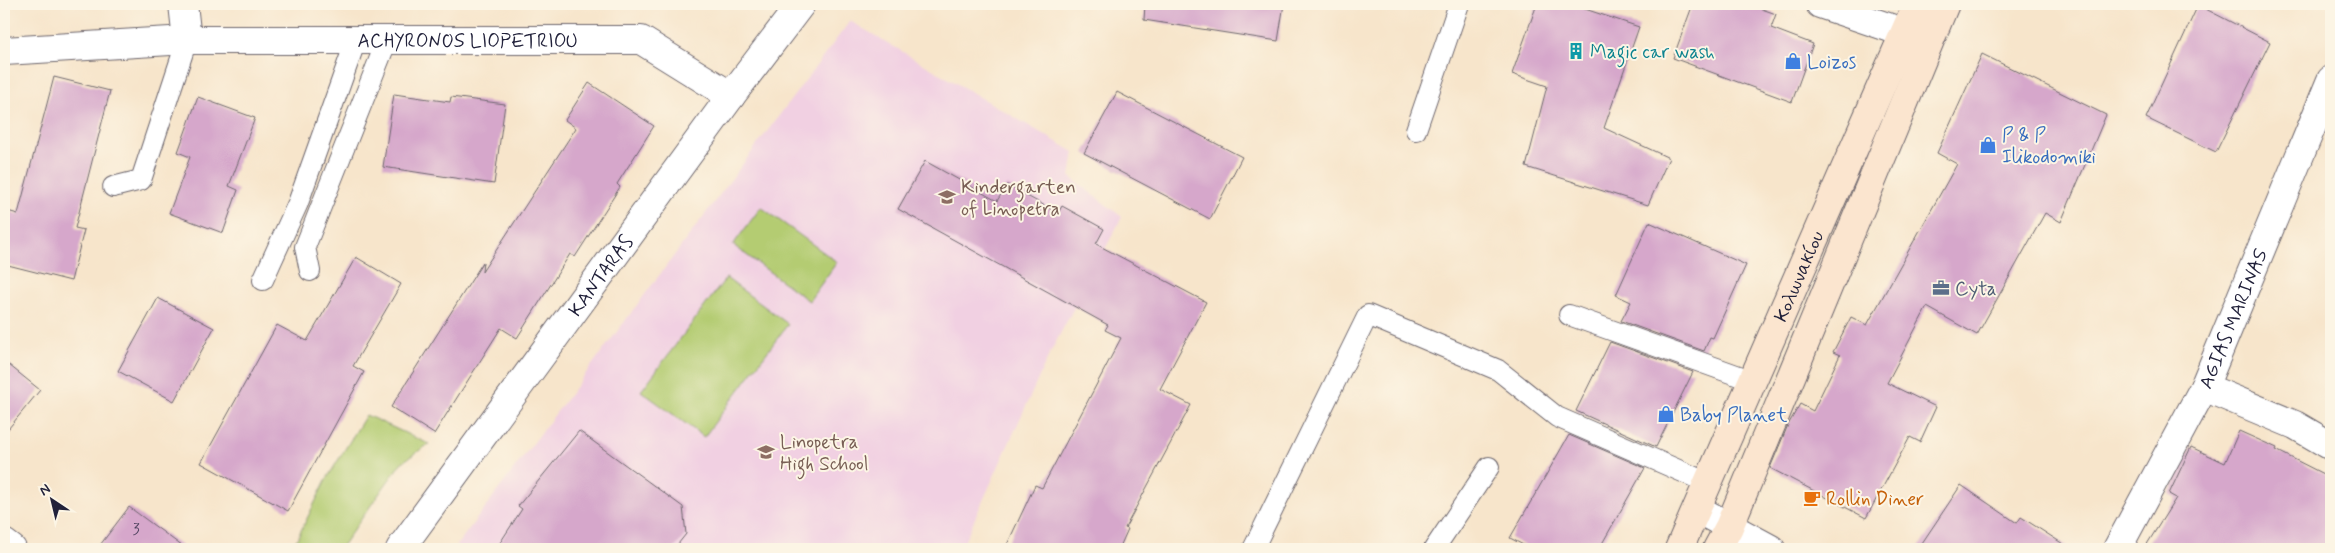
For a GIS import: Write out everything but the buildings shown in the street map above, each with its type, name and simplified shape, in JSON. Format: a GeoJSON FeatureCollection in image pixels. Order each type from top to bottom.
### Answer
{"type":"FeatureCollection","features":[{"type":"Feature","properties":{"kind":"main road","name":"Κολωνακίου"},"geometry":{"type":"LineString","coordinates":[[1679,549],[1917,4]]}},
{"type":"Feature","properties":{"kind":"main road","name":"Κολωνακίου"},"geometry":{"type":"LineString","coordinates":[[1723,538],[1930,42],[1944,4]]}},
{"type":"Feature","properties":{"kind":"street"},"geometry":{"type":"LineString","coordinates":[[183,4],[187,40]]}},
{"type":"Feature","properties":{"kind":"street","name":"KANTARAS"},"geometry":{"type":"LineString","coordinates":[[400,549],[731,96],[801,4]]}},
{"type":"Feature","properties":{"kind":"street"},"geometry":{"type":"LineString","coordinates":[[1820,4],[1930,42]]}},
{"type":"Feature","properties":{"kind":"street","name":"ACHYRONOS LIOPETRIOU"},"geometry":{"type":"LineString","coordinates":[[4,51],[187,40],[640,40],[731,96]]}},
{"type":"Feature","properties":{"kind":"street","name":"AGIAS MARINAS"},"geometry":{"type":"LineString","coordinates":[[2116,549],[2204,387],[2331,80]]}},
{"type":"Feature","properties":{"kind":"street"},"geometry":{"type":"LineString","coordinates":[[2204,387],[2294,425],[2331,446]]}},
{"type":"Feature","properties":{"kind":"street"},"geometry":{"type":"LineString","coordinates":[[1698,509],[1723,538],[1771,549]]}},
{"type":"Feature","properties":{"kind":"street"},"geometry":{"type":"LineString","coordinates":[[4,543],[12,549]]}},
{"type":"Feature","properties":{"kind":"lane"},"geometry":{"type":"LineString","coordinates":[[1416,130],[1459,4]]}},
{"type":"Feature","properties":{"kind":"lane"},"geometry":{"type":"LineString","coordinates":[[112,188],[141,180],[187,40]]}},
{"type":"Feature","properties":{"kind":"lane"},"geometry":{"type":"LineString","coordinates":[[263,280],[298,203],[356,40]]}},
{"type":"Feature","properties":{"kind":"lane"},"geometry":{"type":"LineString","coordinates":[[310,272],[305,247],[387,40]]}},
{"type":"Feature","properties":{"kind":"lane"},"geometry":{"type":"LineString","coordinates":[[1569,315],[1753,381]]}},
{"type":"Feature","properties":{"kind":"lane"},"geometry":{"type":"LineString","coordinates":[[1253,549],[1368,316],[1498,370],[1557,417],[1708,483]]}},
{"type":"Feature","properties":{"kind":"lane"},"geometry":{"type":"LineString","coordinates":[[1434,549],[1490,466]]}},
{"type":"Feature","properties":{"kind":"shaded area","name":"Linopetra High School"},"geometry":{"type":"Polygon","coordinates":[[[850,21],[1074,152],[1070,177],[1122,217],[1049,355],[961,549],[454,549],[850,21]]]}},
{"type":"Feature","properties":{"kind":"green space"},"geometry":{"type":"Polygon","coordinates":[[[761,207],[837,262],[809,301],[733,245],[761,207]]]}},
{"type":"Feature","properties":{"kind":"green space"},"geometry":{"type":"Polygon","coordinates":[[[726,278],[788,324],[704,437],[641,391],[726,278]]]}},
{"type":"Feature","properties":{"kind":"green space"},"geometry":{"type":"Polygon","coordinates":[[[366,415],[429,444],[401,463],[340,549],[292,549],[326,480],[366,415]]]}},
{"type":"Feature","properties":{"kind":"place","name":"Magic car wash"},"geometry":{"type":"Point","coordinates":[1576,51]}},
{"type":"Feature","properties":{"kind":"place","name":"Loizos"},"geometry":{"type":"Point","coordinates":[1793,61]}},
{"type":"Feature","properties":{"kind":"place","name":"P & P Ilikodomiki"},"geometry":{"type":"Point","coordinates":[1988,145]}},
{"type":"Feature","properties":{"kind":"place","name":"Kindergarten of Linopetra"},"geometry":{"type":"Point","coordinates":[947,197]}},
{"type":"Feature","properties":{"kind":"place","name":"Cyta"},"geometry":{"type":"Point","coordinates":[1941,288]}},
{"type":"Feature","properties":{"kind":"place","name":"Baby Planet"},"geometry":{"type":"Point","coordinates":[1666,414]}},
{"type":"Feature","properties":{"kind":"place","name":"Linopetra High School"},"geometry":{"type":"Point","coordinates":[766,452]}},
{"type":"Feature","properties":{"kind":"place","name":"Rollin Diner"},"geometry":{"type":"Point","coordinates":[1812,498]}}]}
